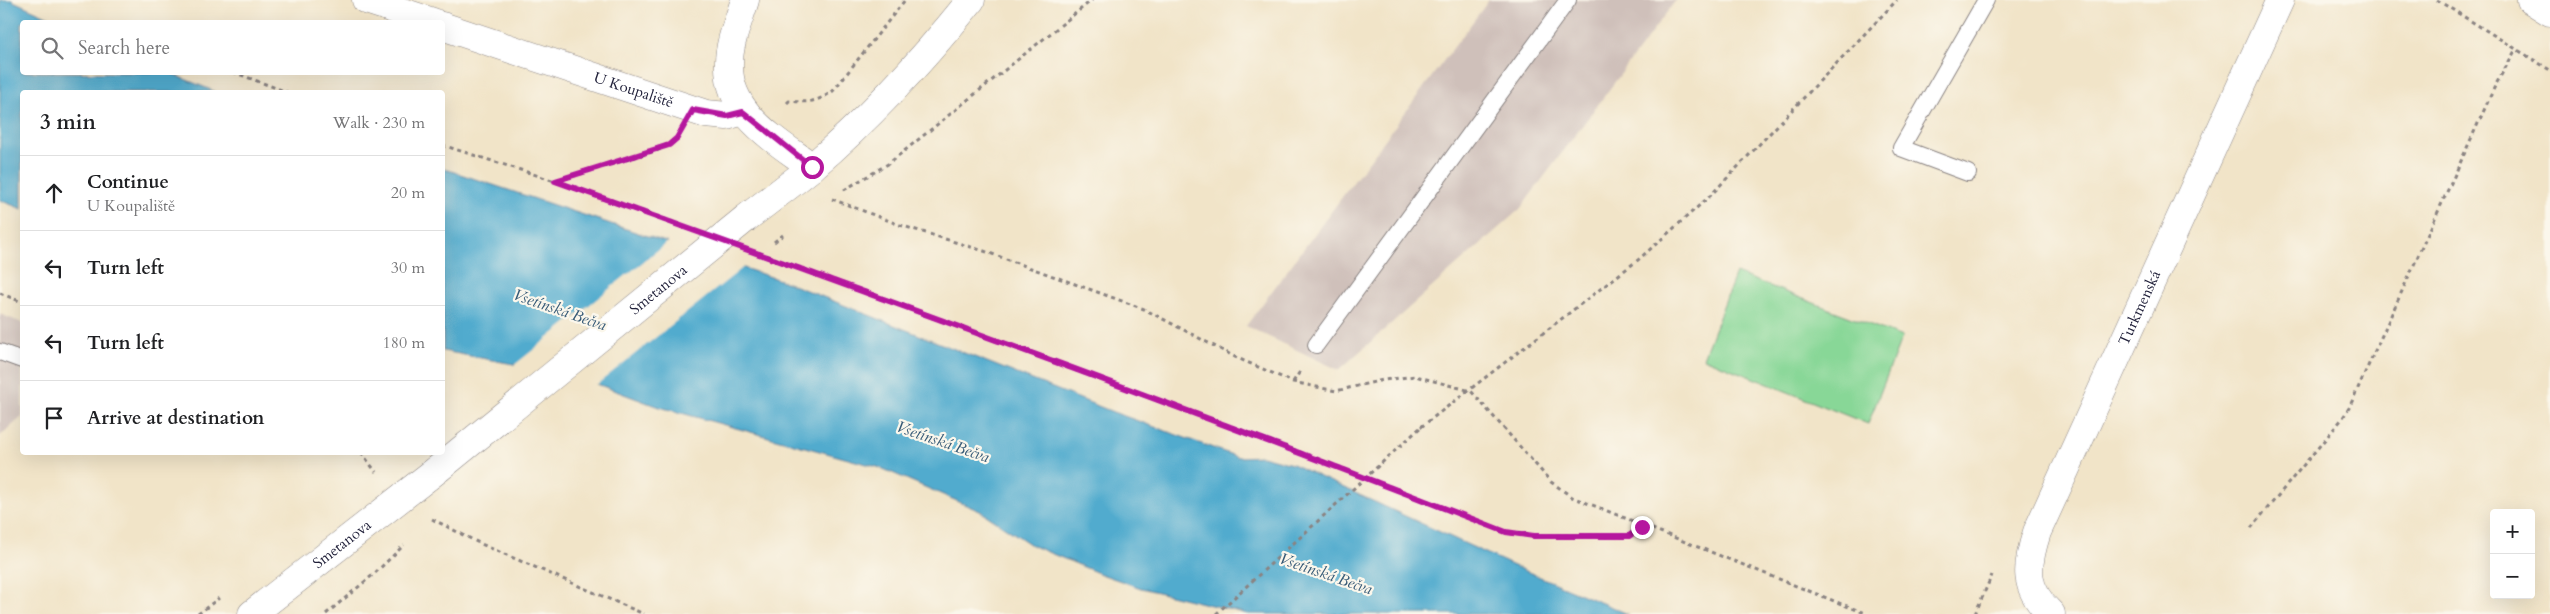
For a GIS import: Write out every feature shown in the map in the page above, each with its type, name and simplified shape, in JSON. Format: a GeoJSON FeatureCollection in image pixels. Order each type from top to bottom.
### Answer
{"type":"FeatureCollection","features":[{"type":"Feature","properties":{"kind":"street"},"geometry":{"type":"LineString","coordinates":[[366,0],[427,20]]}},
{"type":"Feature","properties":{"kind":"street"},"geometry":{"type":"LineString","coordinates":[[746,0],[728,62],[734,97],[743,112],[764,131],[812,167]]}},
{"type":"Feature","properties":{"kind":"street","name":"Smetanova"},"geometry":{"type":"LineString","coordinates":[[252,614],[438,469],[745,219],[812,167],[884,98],[972,0]]}},
{"type":"Feature","properties":{"kind":"street","name":"Turkmenská"},"geometry":{"type":"LineString","coordinates":[[2051,614],[2038,602],[2030,584],[2028,558],[2037,532],[2280,0]]}},
{"type":"Feature","properties":{"kind":"street"},"geometry":{"type":"LineString","coordinates":[[2531,0],[2550,12]]}},
{"type":"Feature","properties":{"kind":"street","name":"U Koupaliště"},"geometry":{"type":"LineString","coordinates":[[445,27],[693,110],[727,116],[743,112]]}},
{"type":"Feature","properties":{"kind":"lane"},"geometry":{"type":"LineString","coordinates":[[1316,345],[1568,0]]}},
{"type":"Feature","properties":{"kind":"lane"},"geometry":{"type":"LineString","coordinates":[[1968,173],[1901,148],[1986,0]]}},
{"type":"Feature","properties":{"kind":"lane"},"geometry":{"type":"LineString","coordinates":[[0,352],[20,359]]}},
{"type":"Feature","properties":{"kind":"path"},"geometry":{"type":"LineString","coordinates":[[764,131],[789,101],[812,103],[823,99],[834,91],[905,0]]}},
{"type":"Feature","properties":{"kind":"path"},"geometry":{"type":"LineString","coordinates":[[1092,0],[888,164],[830,198],[900,225],[984,251],[1144,309],[1236,357],[1293,382],[1318,389],[1336,391],[1383,380],[1415,376],[1471,391],[1551,482],[1572,497],[1642,527],[1867,614]]}},
{"type":"Feature","properties":{"kind":"path"},"geometry":{"type":"LineString","coordinates":[[1216,614],[1421,426],[1471,391],[1638,260],[1710,196],[1897,0]]}},
{"type":"Feature","properties":{"kind":"path"},"geometry":{"type":"LineString","coordinates":[[2437,0],[2550,70]]}},
{"type":"Feature","properties":{"kind":"path"},"geometry":{"type":"LineString","coordinates":[[2251,528],[2342,419],[2349,408],[2495,86],[2516,49]]}},
{"type":"Feature","properties":{"kind":"path"},"geometry":{"type":"LineString","coordinates":[[241,75],[282,90]]}},
{"type":"Feature","properties":{"kind":"path"},"geometry":{"type":"LineString","coordinates":[[555,181],[669,145],[677,138],[693,110]]}},
{"type":"Feature","properties":{"kind":"path"},"geometry":{"type":"LineString","coordinates":[[445,146],[555,181],[682,226]]}},
{"type":"Feature","properties":{"kind":"path"},"geometry":{"type":"LineString","coordinates":[[783,235],[791,229]]}},
{"type":"Feature","properties":{"kind":"path"},"geometry":{"type":"LineString","coordinates":[[755,252],[1294,450],[1506,532],[1534,536],[1629,536],[1642,527]]}},
{"type":"Feature","properties":{"kind":"path"},"geometry":{"type":"LineString","coordinates":[[0,293],[20,301]]}},
{"type":"Feature","properties":{"kind":"path"},"geometry":{"type":"LineString","coordinates":[[363,455],[378,476],[401,497]]}},
{"type":"Feature","properties":{"kind":"path"},"geometry":{"type":"LineString","coordinates":[[436,513],[431,518],[481,544],[644,614]]}},
{"type":"Feature","properties":{"kind":"path"},"geometry":{"type":"LineString","coordinates":[[326,614],[374,574],[409,539]]}},
{"type":"Feature","properties":{"kind":"shaded area"},"geometry":{"type":"Polygon","coordinates":[[[1489,0],[1676,0],[1520,209],[1339,370],[1246,326],[1489,0]]]}},
{"type":"Feature","properties":{"kind":"shaded area"},"geometry":{"type":"Polygon","coordinates":[[[0,314],[20,322],[20,419],[0,436],[0,314]]]}},
{"type":"Feature","properties":{"kind":"green space"},"geometry":{"type":"Polygon","coordinates":[[[1736,273],[1902,337],[1868,424],[1703,358],[1736,273]]]}},
{"type":"Feature","properties":{"kind":"water"},"geometry":{"type":"Polygon","coordinates":[[[0,0],[11,0],[56,20],[20,20],[20,75],[175,75],[211,90],[20,90],[20,208],[0,200],[0,0]]]}},
{"type":"Feature","properties":{"kind":"water","name":"Vsetínská Bečva"},"geometry":{"type":"Polygon","coordinates":[[[445,169],[783,281],[1113,412],[1238,457],[1262,456],[1292,464],[1514,566],[1628,614],[1248,614],[1141,588],[1101,574],[1033,546],[980,511],[881,468],[656,406],[573,375],[445,351],[445,169]]]}},
{"type":"Feature","properties":{"kind":"pier"},"geometry":{"type":"Polygon","coordinates":[[[669,241],[745,266],[595,386],[573,377],[513,366],[669,241]]]}},
{"type":"Feature","properties":{"kind":"route"},"geometry":{"type":"LineString","coordinates":[[812,167],[764,131],[743,112],[727,116],[706,114],[693,110],[686,125],[677,138],[669,145],[555,181],[791,265],[1294,450],[1506,532],[1534,536],[1629,536],[1642,527]]}}]}
